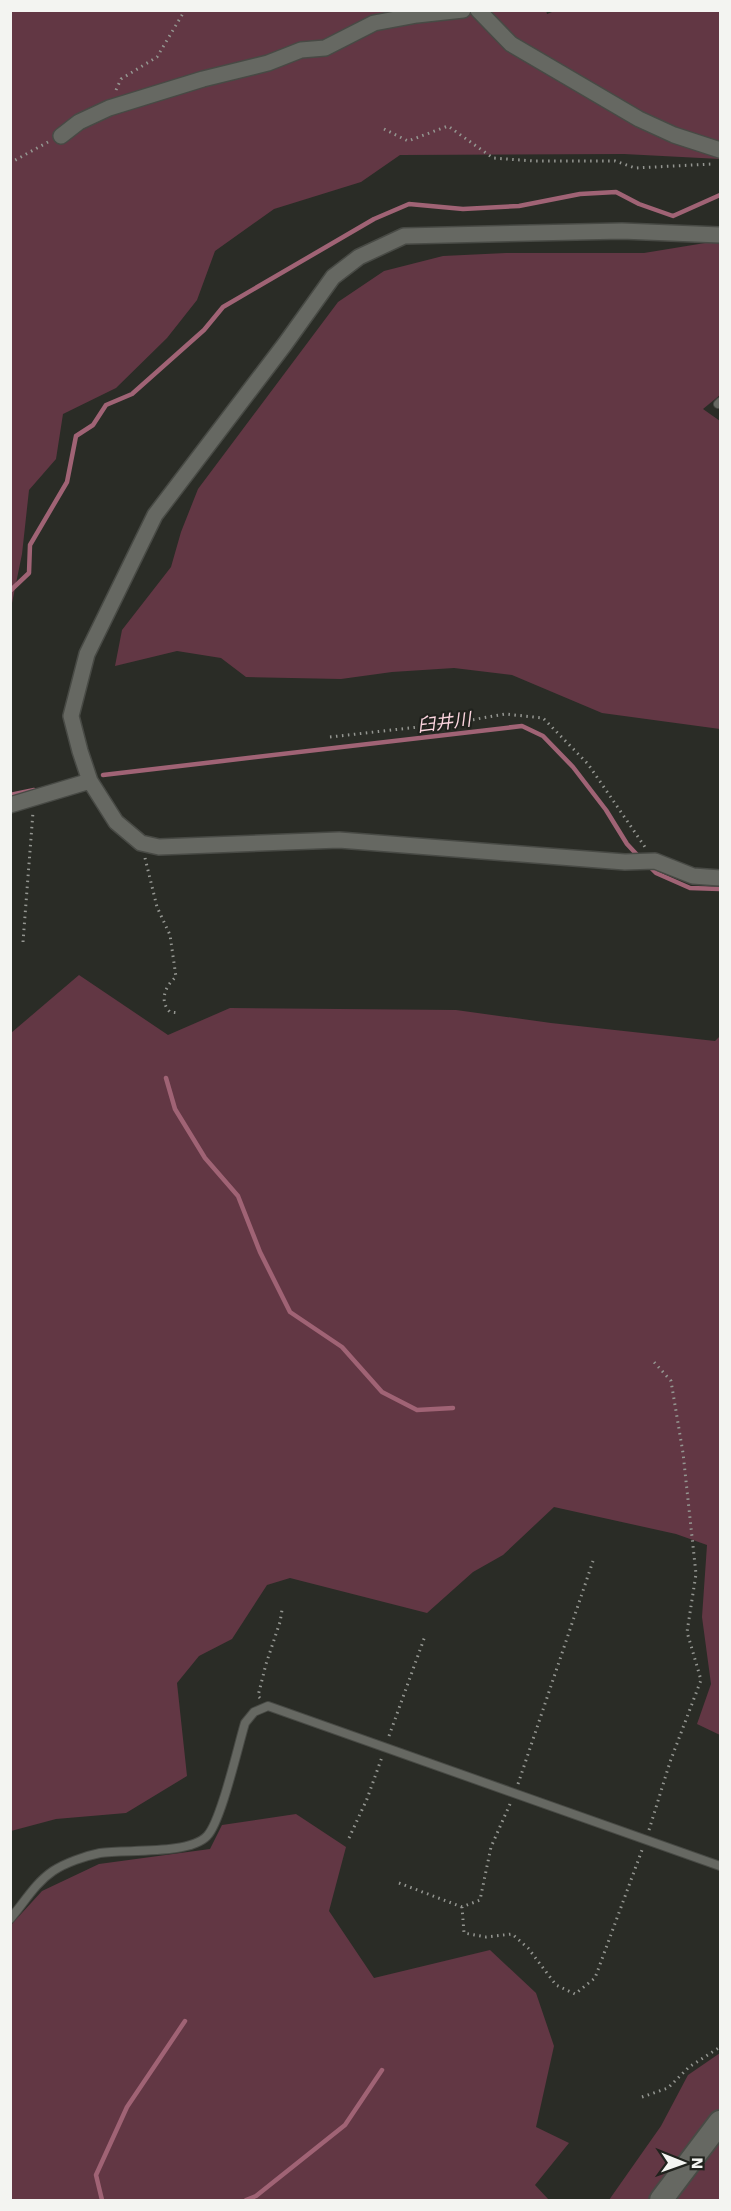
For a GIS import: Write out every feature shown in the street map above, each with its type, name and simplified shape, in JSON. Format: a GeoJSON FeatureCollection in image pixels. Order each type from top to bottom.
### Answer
{"type":"FeatureCollection","features":[{"type":"Feature","properties":{"kind":"street"},"geometry":{"type":"LineString","coordinates":[[61,136],[80,122],[109,108],[203,79],[268,63],[302,50],[325,48],[374,23],[463,10]]}},
{"type":"Feature","properties":{"kind":"street"},"geometry":{"type":"LineString","coordinates":[[478,10],[511,44],[609,102],[674,135],[720,150]]}},
{"type":"Feature","properties":{"kind":"street"},"geometry":{"type":"LineString","coordinates":[[720,235],[622,231],[404,236],[359,257],[333,277],[155,515],[87,654],[72,716],[90,781],[116,822],[141,843],[159,847],[339,840],[625,862],[655,861],[693,876],[720,878]]}},
{"type":"Feature","properties":{"kind":"street"},"geometry":{"type":"LineString","coordinates":[[10,805],[90,781]]}},
{"type":"Feature","properties":{"kind":"street"},"geometry":{"type":"LineString","coordinates":[[661,2200],[720,2122]]}},
{"type":"Feature","properties":{"kind":"lane"},"geometry":{"type":"LineString","coordinates":[[10,1919],[38,1884],[53,1871],[75,1861],[98,1853],[193,1845],[207,1836],[218,1817],[245,1723],[254,1712],[268,1706],[720,1866]]}},
{"type":"Feature","properties":{"kind":"path"},"geometry":{"type":"LineString","coordinates":[[109,108],[121,79],[157,57],[185,10]]}},
{"type":"Feature","properties":{"kind":"path"},"geometry":{"type":"LineString","coordinates":[[384,129],[408,141],[448,126],[493,158],[534,161],[615,161],[634,168],[720,164]]}},
{"type":"Feature","properties":{"kind":"path"},"geometry":{"type":"LineString","coordinates":[[10,163],[61,136]]}},
{"type":"Feature","properties":{"kind":"path"},"geometry":{"type":"LineString","coordinates":[[330,737],[454,723],[505,714],[543,718],[588,764],[655,861]]}},
{"type":"Feature","properties":{"kind":"path"},"geometry":{"type":"LineString","coordinates":[[23,942],[34,798]]}},
{"type":"Feature","properties":{"kind":"path"},"geometry":{"type":"LineString","coordinates":[[150,845],[145,858],[157,907],[170,935],[176,977],[167,984],[165,1007],[170,1012],[179,1013]]}},
{"type":"Feature","properties":{"kind":"path"},"geometry":{"type":"LineString","coordinates":[[462,1907],[464,1933],[486,1937],[512,1934],[528,1948],[556,1985],[575,1994],[595,1978],[619,1917],[670,1762],[701,1680],[687,1632],[696,1574],[683,1453],[671,1381],[654,1362]]}},
{"type":"Feature","properties":{"kind":"path"},"geometry":{"type":"LineString","coordinates":[[399,1883],[462,1907],[480,1900],[491,1847],[514,1793],[592,1561]]}},
{"type":"Feature","properties":{"kind":"path"},"geometry":{"type":"LineString","coordinates":[[268,1706],[258,1696],[282,1610]]}},
{"type":"Feature","properties":{"kind":"path"},"geometry":{"type":"LineString","coordinates":[[642,2097],[668,2088],[689,2067],[720,2047]]}},
{"type":"Feature","properties":{"kind":"shaded area"},"geometry":{"type":"Polygon","coordinates":[[[546,10],[547,14],[557,10],[720,11],[720,159],[624,154],[400,155],[361,182],[274,209],[215,251],[197,300],[167,338],[116,388],[63,414],[56,459],[29,490],[22,554],[11,608],[11,11],[546,10]]]}},
{"type":"Feature","properties":{"kind":"shaded area"},"geometry":{"type":"Polygon","coordinates":[[[720,232],[720,395],[703,409],[720,421],[720,729],[602,713],[512,675],[454,668],[392,672],[341,679],[246,677],[221,658],[177,651],[115,666],[122,630],[171,567],[181,532],[198,489],[338,302],[384,271],[443,256],[506,253],[644,253],[705,243],[720,232]]]}},
{"type":"Feature","properties":{"kind":"shaded area"},"geometry":{"type":"Polygon","coordinates":[[[79,975],[168,1035],[230,1008],[456,1010],[715,1041],[720,1036],[720,1735],[697,1724],[711,1684],[702,1617],[707,1545],[676,1534],[554,1507],[503,1555],[473,1572],[427,1613],[290,1578],[267,1585],[232,1639],[199,1656],[177,1683],[187,1776],[126,1813],[56,1819],[11,1831],[11,1033],[79,975]]]}},
{"type":"Feature","properties":{"kind":"shaded area"},"geometry":{"type":"Polygon","coordinates":[[[296,1814],[346,1847],[329,1911],[374,1978],[490,1950],[536,1993],[554,2046],[536,2127],[569,2143],[535,2185],[549,2200],[11,2200],[11,1925],[42,1891],[99,1864],[210,1849],[222,1825],[296,1814]]]}},
{"type":"Feature","properties":{"kind":"shaded area"},"geometry":{"type":"Polygon","coordinates":[[[720,2053],[720,2200],[609,2200],[661,2126],[688,2075],[720,2053]]]}},
{"type":"Feature","properties":{"kind":"waterway"},"geometry":{"type":"LineString","coordinates":[[10,591],[29,573],[30,545],[67,482],[76,436],[93,425],[106,405],[132,394],[204,330],[223,307],[374,219],[409,204],[463,209],[519,206],[580,194],[616,192],[639,204],[673,216],[720,195]]}},
{"type":"Feature","properties":{"kind":"waterway","name":"臼井川"},"geometry":{"type":"LineString","coordinates":[[103,775],[522,726],[543,736],[573,767],[606,810],[627,844],[640,858]]}},
{"type":"Feature","properties":{"kind":"waterway","name":"臼井川"},"geometry":{"type":"LineString","coordinates":[[10,795],[34,790]]}},
{"type":"Feature","properties":{"kind":"waterway","name":"臼井川"},"geometry":{"type":"LineString","coordinates":[[648,865],[656,873],[690,888],[720,889]]}},
{"type":"Feature","properties":{"kind":"waterway"},"geometry":{"type":"LineString","coordinates":[[166,1078],[175,1109],[205,1158],[238,1196],[260,1252],[290,1312],[342,1347],[382,1392],[417,1410],[453,1408]]}},
{"type":"Feature","properties":{"kind":"waterway"},"geometry":{"type":"LineString","coordinates":[[102,2200],[96,2175],[127,2107],[185,2021]]}},
{"type":"Feature","properties":{"kind":"waterway"},"geometry":{"type":"LineString","coordinates":[[246,2200],[256,2196],[345,2125],[382,2070]]}}]}
